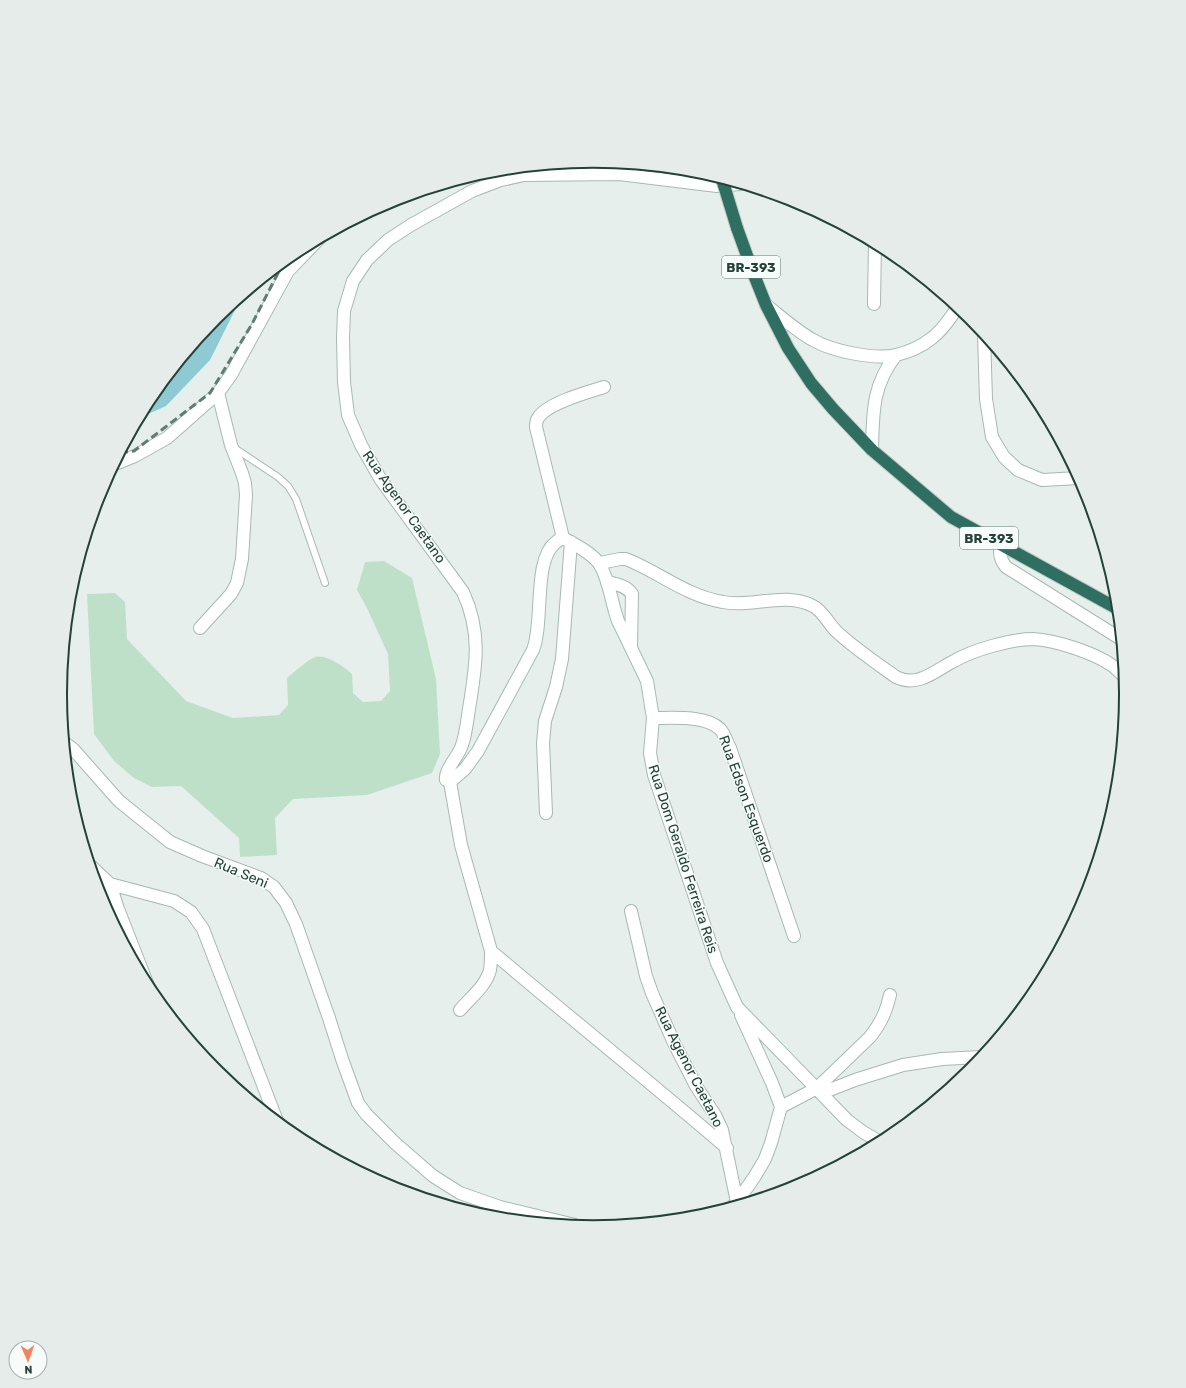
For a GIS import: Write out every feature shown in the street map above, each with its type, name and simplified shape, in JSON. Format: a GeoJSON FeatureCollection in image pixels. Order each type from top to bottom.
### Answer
{"type":"FeatureCollection","features":[{"type":"Feature","properties":{"kind":"highway","name":"BR-393"},"geometry":{"type":"LineString","coordinates":[[720,184],[766,305],[788,348],[811,383],[832,409],[872,450],[952,517],[1111,605]]}},
{"type":"Feature","properties":{"kind":"street"},"geometry":{"type":"LineString","coordinates":[[599,168],[619,174],[709,181]]}},
{"type":"Feature","properties":{"kind":"street","name":"Rua Agenor Caetano"},"geometry":{"type":"LineString","coordinates":[[460,1010],[487,978],[490,969],[491,951],[461,845],[450,782],[446,780],[446,774],[460,752],[464,740],[475,675],[476,649],[473,619],[470,607],[463,592],[381,480],[354,430],[348,415],[344,382],[344,311],[353,281],[367,260],[388,240],[411,225],[472,191],[501,180],[524,174],[619,174]]}},
{"type":"Feature","properties":{"kind":"street"},"geometry":{"type":"LineString","coordinates":[[874,304],[875,250]]}},
{"type":"Feature","properties":{"kind":"street"},"geometry":{"type":"LineString","coordinates":[[121,462],[135,456],[168,438],[218,393],[231,375],[288,271],[303,256]]}},
{"type":"Feature","properties":{"kind":"street"},"geometry":{"type":"LineString","coordinates":[[766,305],[811,340],[826,347],[874,356],[896,355],[918,347],[933,337],[954,312]]}},
{"type":"Feature","properties":{"kind":"street"},"geometry":{"type":"LineString","coordinates":[[984,343],[986,399],[992,437],[1004,457],[1018,470],[1042,480],[1073,478]]}},
{"type":"Feature","properties":{"kind":"street"},"geometry":{"type":"LineString","coordinates":[[872,450],[873,417],[877,390],[886,368],[896,355]]}},
{"type":"Feature","properties":{"kind":"street"},"geometry":{"type":"LineString","coordinates":[[546,813],[543,743],[544,728],[562,660],[567,540],[536,427],[536,422],[538,417],[544,411],[579,394],[604,387]]}},
{"type":"Feature","properties":{"kind":"street"},"geometry":{"type":"LineString","coordinates":[[200,628],[230,594],[237,582],[240,571],[246,495],[242,473],[230,445],[218,393]]}},
{"type":"Feature","properties":{"kind":"street"},"geometry":{"type":"LineString","coordinates":[[450,782],[464,769],[478,751],[533,650],[537,641],[541,571],[548,552],[554,543],[567,540],[600,563],[626,559],[672,584],[707,599],[724,603],[783,600],[805,603],[814,607],[834,629],[857,649],[902,680],[912,680],[934,674],[954,660],[987,648],[1015,641],[1034,639],[1067,645],[1094,656],[1118,671]]}},
{"type":"Feature","properties":{"kind":"street"},"geometry":{"type":"LineString","coordinates":[[1001,544],[1000,556],[1006,567],[1115,635]]}},
{"type":"Feature","properties":{"kind":"street","name":"Rua Dom Geraldo Ferreira Reis"},"geometry":{"type":"LineString","coordinates":[[600,563],[607,582],[614,611],[647,681],[653,718],[650,753],[654,775],[726,986],[737,1007],[855,1127],[874,1138]]}},
{"type":"Feature","properties":{"kind":"street"},"geometry":{"type":"LineString","coordinates":[[607,582],[622,586],[632,594],[631,647]]}},
{"type":"Feature","properties":{"kind":"street","name":"Rua Edson Esquerdo"},"geometry":{"type":"LineString","coordinates":[[653,718],[699,719],[710,722],[721,729],[730,748],[794,936]]}},
{"type":"Feature","properties":{"kind":"street","name":"Rua Seni"},"geometry":{"type":"LineString","coordinates":[[70,746],[119,802],[170,842],[202,856],[261,878],[274,887],[286,903],[296,924],[352,1089],[366,1114],[433,1176],[460,1193],[500,1207],[542,1217]]}},
{"type":"Feature","properties":{"kind":"street"},"geometry":{"type":"LineString","coordinates":[[99,874],[110,884],[136,956]]}},
{"type":"Feature","properties":{"kind":"street"},"geometry":{"type":"LineString","coordinates":[[110,884],[174,900],[191,912],[203,929],[273,1111]]}},
{"type":"Feature","properties":{"kind":"street","name":"Rua Agenor Caetano"},"geometry":{"type":"LineString","coordinates":[[631,911],[644,970],[652,993],[674,1043],[696,1086],[720,1123],[727,1148],[735,1200]]}},
{"type":"Feature","properties":{"kind":"street"},"geometry":{"type":"LineString","coordinates":[[491,951],[572,1019],[646,1078],[727,1148]]}},
{"type":"Feature","properties":{"kind":"street"},"geometry":{"type":"LineString","coordinates":[[819,1091],[878,1028],[885,1014],[890,995]]}},
{"type":"Feature","properties":{"kind":"street"},"geometry":{"type":"LineString","coordinates":[[737,1007],[772,1083],[781,1107],[765,1159],[740,1199]]}},
{"type":"Feature","properties":{"kind":"street"},"geometry":{"type":"LineString","coordinates":[[781,1107],[819,1091],[903,1064],[942,1059],[973,1057]]}},
{"type":"Feature","properties":{"kind":"lane"},"geometry":{"type":"LineString","coordinates":[[230,445],[278,477],[288,486],[296,499],[325,583]]}},
{"type":"Feature","properties":{"kind":"green space"},"geometry":{"type":"Polygon","coordinates":[[[384,561],[412,578],[436,679],[440,754],[432,773],[367,795],[293,799],[275,818],[277,855],[240,857],[239,838],[181,786],[152,787],[134,778],[114,761],[94,734],[87,594],[115,593],[125,602],[127,639],[186,701],[233,718],[279,715],[288,705],[287,678],[313,658],[323,657],[334,661],[352,674],[353,693],[363,702],[381,701],[390,691],[388,654],[357,590],[365,562],[384,561]]]}},
{"type":"Feature","properties":{"kind":"water"},"geometry":{"type":"Polygon","coordinates":[[[236,308],[210,360],[166,406],[148,414],[176,374],[198,347],[236,308]]]}},
{"type":"Feature","properties":{"kind":"railway"},"geometry":{"type":"LineString","coordinates":[[126,452],[134,451],[210,393],[252,324],[278,274]]}}]}
